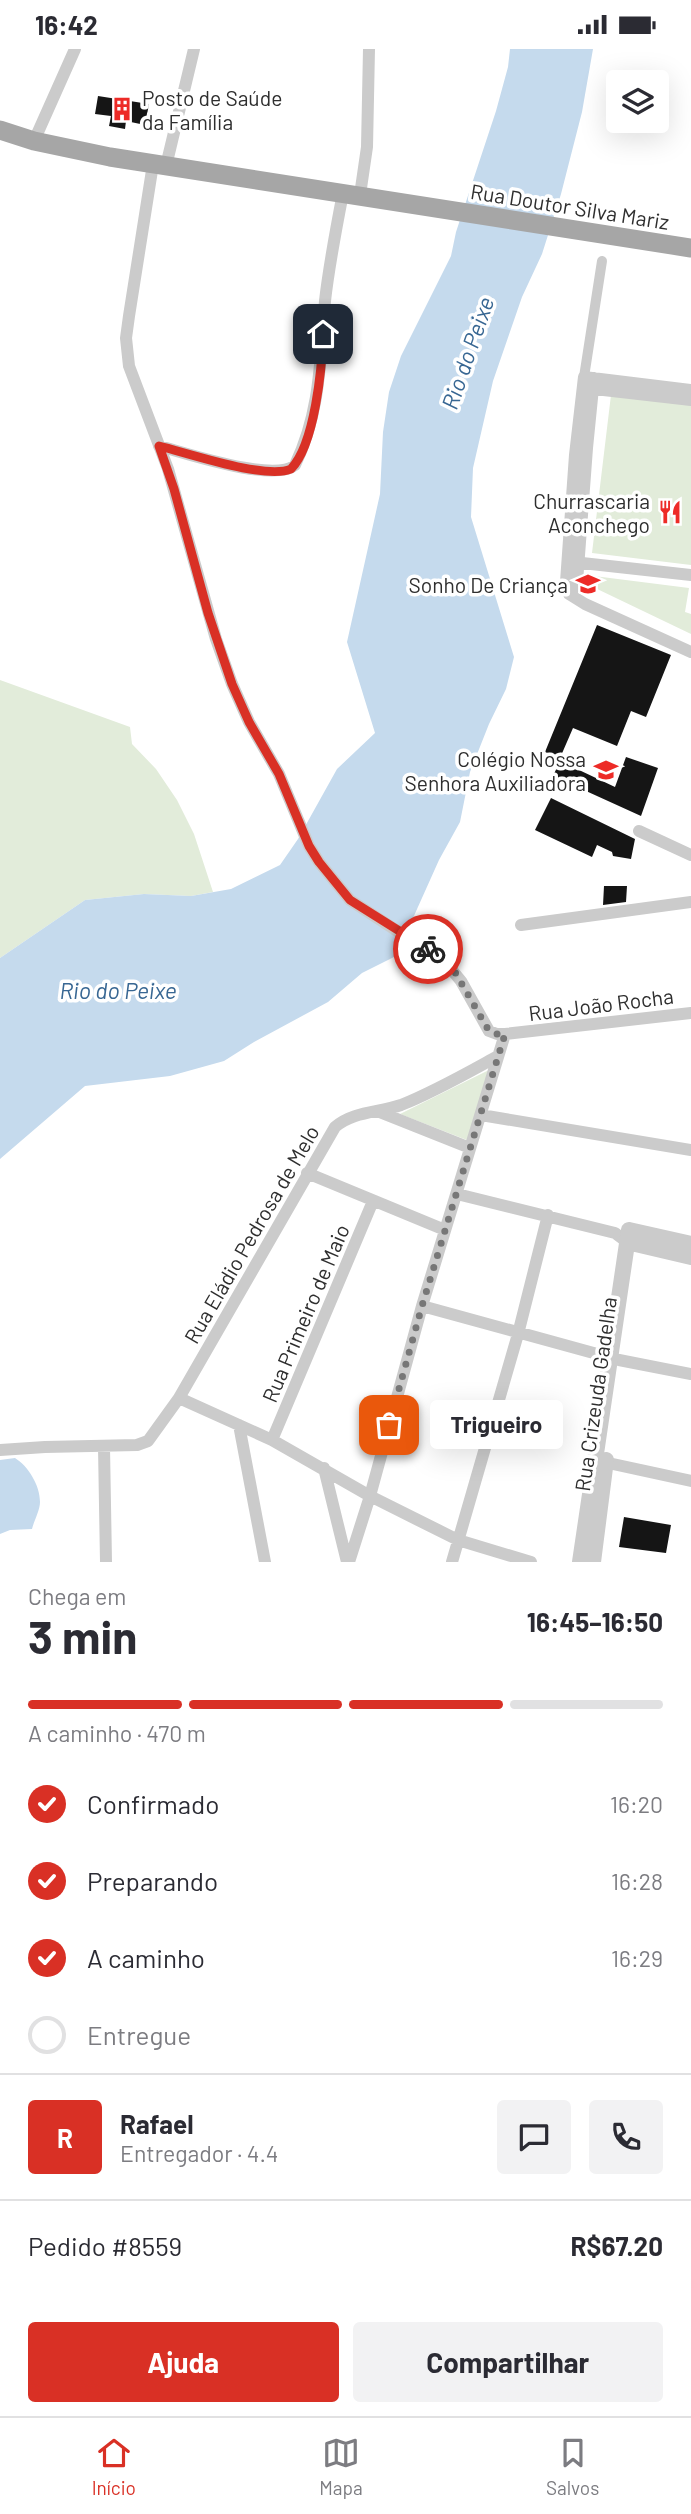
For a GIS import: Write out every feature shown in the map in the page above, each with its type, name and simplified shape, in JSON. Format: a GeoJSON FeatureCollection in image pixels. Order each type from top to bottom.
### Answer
{"type":"FeatureCollection","features":[{"type":"Feature","properties":{"kind":"main road","name":"Rua Doutor Silva Mariz"},"geometry":{"type":"LineString","coordinates":[[0,130],[77,152],[569,228],[606,237],[691,248]]}},
{"type":"Feature","properties":{"kind":"street"},"geometry":{"type":"LineString","coordinates":[[34,141],[75,49]]}},
{"type":"Feature","properties":{"kind":"street"},"geometry":{"type":"LineString","coordinates":[[194,49],[160,165],[126,338],[127,355],[132,376],[159,446],[253,470],[287,471],[298,459],[317,402],[326,298],[351,194],[367,147],[369,49]]}},
{"type":"Feature","properties":{"kind":"street"},"geometry":{"type":"LineString","coordinates":[[602,261],[588,383],[571,589],[601,613],[691,652]]}},
{"type":"Feature","properties":{"kind":"street"},"geometry":{"type":"LineString","coordinates":[[588,383],[691,390]]}},
{"type":"Feature","properties":{"kind":"street"},"geometry":{"type":"LineString","coordinates":[[588,383],[691,400]]}},
{"type":"Feature","properties":{"kind":"street","name":"Rua João Rocha"},"geometry":{"type":"LineString","coordinates":[[159,446],[174,489],[212,626],[232,684],[249,722],[279,774],[319,862],[350,900],[446,963],[461,981],[489,1031],[497,1034],[691,1013]]}},
{"type":"Feature","properties":{"kind":"street"},"geometry":{"type":"LineString","coordinates":[[573,562],[691,575]]}},
{"type":"Feature","properties":{"kind":"street"},"geometry":{"type":"LineString","coordinates":[[639,831],[691,855]]}},
{"type":"Feature","properties":{"kind":"street"},"geometry":{"type":"LineString","coordinates":[[521,925],[691,902]]}},
{"type":"Feature","properties":{"kind":"street"},"geometry":{"type":"LineString","coordinates":[[348,1562],[370,1496],[422,1306],[505,1034]]}},
{"type":"Feature","properties":{"kind":"street","name":"Rua Eládio Pedrosa de Melo"},"geometry":{"type":"LineString","coordinates":[[104,1447],[137,1445],[148,1441],[178,1398],[335,1127],[350,1116],[413,1100],[498,1056]]}},
{"type":"Feature","properties":{"kind":"street"},"geometry":{"type":"LineString","coordinates":[[376,1111],[470,1148]]}},
{"type":"Feature","properties":{"kind":"street"},"geometry":{"type":"LineString","coordinates":[[481,1115],[691,1150]]}},
{"type":"Feature","properties":{"kind":"street"},"geometry":{"type":"LineString","coordinates":[[307,1173],[445,1230]]}},
{"type":"Feature","properties":{"kind":"street"},"geometry":{"type":"LineString","coordinates":[[457,1194],[630,1237],[691,1257]]}},
{"type":"Feature","properties":{"kind":"street","name":"Rua Primeiro de Maio"},"geometry":{"type":"LineString","coordinates":[[272,1440],[373,1201]]}},
{"type":"Feature","properties":{"kind":"street"},"geometry":{"type":"LineString","coordinates":[[452,1562],[518,1333],[548,1216]]}},
{"type":"Feature","properties":{"kind":"street"},"geometry":{"type":"LineString","coordinates":[[630,1237],[691,1244]]}},
{"type":"Feature","properties":{"kind":"street","name":"Rua Crizeuda Gadelha"},"geometry":{"type":"LineString","coordinates":[[593,1562],[601,1462],[630,1237]]}},
{"type":"Feature","properties":{"kind":"street"},"geometry":{"type":"LineString","coordinates":[[422,1306],[614,1359],[691,1374]]}},
{"type":"Feature","properties":{"kind":"street"},"geometry":{"type":"LineString","coordinates":[[178,1398],[272,1440],[370,1496],[458,1540],[531,1562]]}},
{"type":"Feature","properties":{"kind":"street"},"geometry":{"type":"LineString","coordinates":[[239,1425],[265,1562]]}},
{"type":"Feature","properties":{"kind":"street"},"geometry":{"type":"LineString","coordinates":[[0,1450],[104,1447],[106,1562]]}},
{"type":"Feature","properties":{"kind":"street"},"geometry":{"type":"LineString","coordinates":[[601,1462],[691,1481]]}},
{"type":"Feature","properties":{"kind":"street","name":"Rua Crizeuda Gadelha"},"geometry":{"type":"LineString","coordinates":[[580,1562],[601,1462]]}},
{"type":"Feature","properties":{"kind":"street"},"geometry":{"type":"LineString","coordinates":[[324,1468],[348,1562]]}},
{"type":"Feature","properties":{"kind":"green space"},"geometry":{"type":"Polygon","coordinates":[[[611,395],[691,405],[691,565],[592,553],[611,395]]]}},
{"type":"Feature","properties":{"kind":"green space"},"geometry":{"type":"Polygon","coordinates":[[[594,576],[689,588],[685,612],[691,614],[691,634],[593,587],[594,576]]]}},
{"type":"Feature","properties":{"kind":"green space"},"geometry":{"type":"Polygon","coordinates":[[[0,680],[130,727],[132,744],[156,769],[177,800],[194,834],[213,892],[191,896],[144,894],[85,900],[0,958],[0,680]]]}},
{"type":"Feature","properties":{"kind":"green space"},"geometry":{"type":"Polygon","coordinates":[[[493,1068],[472,1142],[400,1114],[493,1068]]]}},
{"type":"Feature","properties":{"kind":"water","name":"Rio do Peixe"},"geometry":{"type":"Polygon","coordinates":[[[510,49],[593,49],[582,112],[561,194],[542,254],[522,297],[493,381],[473,468],[471,517],[514,657],[506,689],[470,772],[460,822],[439,860],[396,956],[362,973],[328,1002],[224,1061],[170,1076],[85,1086],[0,1159],[0,958],[85,900],[144,894],[191,896],[231,889],[280,865],[298,839],[337,769],[375,733],[347,642],[380,494],[383,432],[389,392],[401,356],[451,256],[456,232],[496,111],[510,49]]]}},
{"type":"Feature","properties":{"kind":"water"},"geometry":{"type":"Polygon","coordinates":[[[15,1458],[32,1477],[38,1489],[40,1505],[32,1529],[10,1530],[0,1534],[0,1460],[15,1458]]]}},
{"type":"Feature","properties":{"kind":"building","name":"Posto de Saúde da Família"},"geometry":{"type":"Polygon","coordinates":[[[98,96],[149,104],[145,125],[126,121],[125,129],[109,126],[111,116],[95,114],[98,96]]]}},
{"type":"Feature","properties":{"kind":"building"},"geometry":{"type":"Polygon","coordinates":[[[597,625],[671,655],[646,717],[631,711],[617,746],[573,728],[560,758],[545,752],[597,625]]]}},
{"type":"Feature","properties":{"kind":"building"},"geometry":{"type":"Polygon","coordinates":[[[626,757],[658,768],[641,816],[553,776],[560,761],[615,787],[626,757]]]}},
{"type":"Feature","properties":{"kind":"building"},"geometry":{"type":"Polygon","coordinates":[[[551,798],[635,839],[631,859],[613,856],[612,852],[597,845],[592,857],[535,830],[551,798]]]}},
{"type":"Feature","properties":{"kind":"building"},"geometry":{"type":"Polygon","coordinates":[[[604,886],[627,886],[626,902],[603,905],[604,886]]]}},
{"type":"Feature","properties":{"kind":"building"},"geometry":{"type":"Polygon","coordinates":[[[624,1517],[671,1525],[666,1553],[619,1547],[624,1517]]]}},
{"type":"Feature","properties":{"kind":"way so far"},"geometry":{"type":"LineString","coordinates":[[389,1425],[422,1306],[505,1034],[489,1031],[455,972],[428,949]]}},
{"type":"Feature","properties":{"kind":"place","name":"Posto de Saúde da Família"},"geometry":{"type":"Point","coordinates":[122,109]}},
{"type":"Feature","properties":{"kind":"place","name":"Churrascaria Aconchego"},"geometry":{"type":"Point","coordinates":[670,512]}},
{"type":"Feature","properties":{"kind":"place","name":"Sonho De Criança"},"geometry":{"type":"Point","coordinates":[588,584]}},
{"type":"Feature","properties":{"kind":"place","name":"Colégio Nossa Senhora Auxiliadora"},"geometry":{"type":"Point","coordinates":[606,770]}},
{"type":"Feature","properties":{"kind":"place","name":"Trigueiro"},"geometry":{"type":"Point","coordinates":[389,1425]}},
{"type":"Feature","properties":{"kind":"route"},"geometry":{"type":"LineString","coordinates":[[323,334],[317,402],[305,442],[291,469],[253,470],[159,446],[174,489],[208,613],[232,684],[249,722],[279,774],[309,846],[350,900],[428,949]]}}]}
